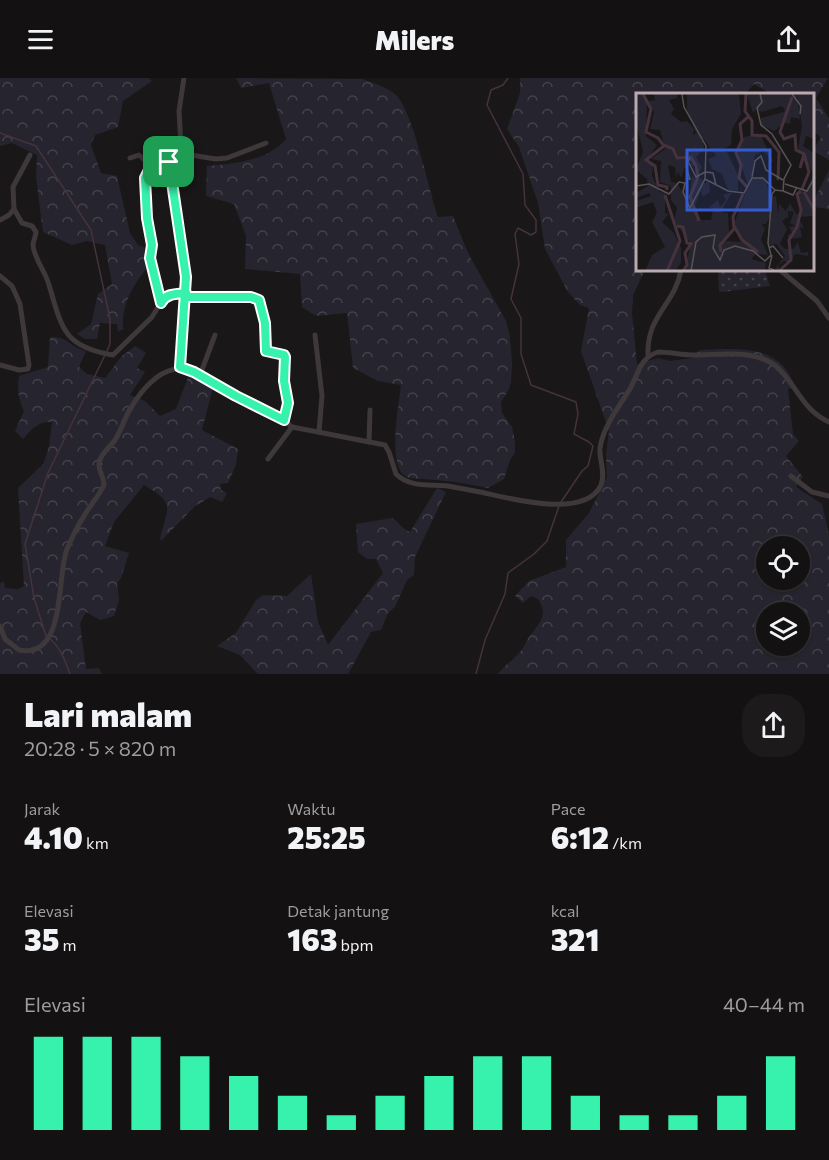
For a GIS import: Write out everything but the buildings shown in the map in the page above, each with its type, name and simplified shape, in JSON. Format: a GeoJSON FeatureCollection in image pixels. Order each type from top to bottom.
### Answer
{"type":"FeatureCollection","features":[{"type":"Feature","properties":{"kind":"street"},"geometry":{"type":"LineString","coordinates":[[180,367],[186,270],[169,162],[181,146],[178,111],[184,78]]}},
{"type":"Feature","properties":{"kind":"street"},"geometry":{"type":"LineString","coordinates":[[151,166],[169,162],[184,154],[216,159],[227,158],[266,143]]}},
{"type":"Feature","properties":{"kind":"street"},"geometry":{"type":"LineString","coordinates":[[30,155],[13,187],[14,209],[22,223],[32,226],[36,232],[33,245],[49,283],[61,325],[71,340],[86,349],[113,355],[152,317],[163,299],[170,295],[251,297],[259,300],[265,323],[266,351],[285,357],[284,381],[288,403],[284,420]]}},
{"type":"Feature","properties":{"kind":"street"},"geometry":{"type":"LineString","coordinates":[[130,158],[139,155],[151,166]]}},
{"type":"Feature","properties":{"kind":"street"},"geometry":{"type":"LineString","coordinates":[[151,166],[145,178],[147,218],[152,245],[150,258],[161,303]]}},
{"type":"Feature","properties":{"kind":"street"},"geometry":{"type":"LineString","coordinates":[[0,220],[9,216],[14,209]]}},
{"type":"Feature","properties":{"kind":"street"},"geometry":{"type":"LineString","coordinates":[[648,356],[647,339],[651,328],[676,288],[680,272]]}},
{"type":"Feature","properties":{"kind":"street"},"geometry":{"type":"LineString","coordinates":[[782,272],[817,301],[829,318]]}},
{"type":"Feature","properties":{"kind":"street"},"geometry":{"type":"LineString","coordinates":[[0,276],[12,286],[20,304],[29,365],[28,369],[23,370],[0,365]]}},
{"type":"Feature","properties":{"kind":"street"},"geometry":{"type":"LineString","coordinates":[[200,375],[214,335]]}},
{"type":"Feature","properties":{"kind":"street"},"geometry":{"type":"LineString","coordinates":[[315,335],[322,396],[319,432]]}},
{"type":"Feature","properties":{"kind":"street"},"geometry":{"type":"LineString","coordinates":[[0,626],[5,639],[18,650],[34,649],[50,637],[56,625],[61,573],[68,547],[82,518],[105,485],[99,465],[101,457],[114,442],[129,410],[147,386],[157,377],[180,367],[200,375],[284,420],[292,427],[385,445],[396,474],[410,483],[448,486],[556,504],[568,504],[587,498],[600,487],[603,479],[600,448],[605,431],[648,356],[665,352],[692,355],[735,354],[762,359],[780,370],[815,414],[829,422]]}},
{"type":"Feature","properties":{"kind":"street"},"geometry":{"type":"LineString","coordinates":[[369,442],[370,410]]}},
{"type":"Feature","properties":{"kind":"street"},"geometry":{"type":"LineString","coordinates":[[268,459],[292,427]]}},
{"type":"Feature","properties":{"kind":"street"},"geometry":{"type":"LineString","coordinates":[[790,476],[813,492],[829,496]]}},
{"type":"Feature","properties":{"kind":"green space"},"geometry":{"type":"Polygon","coordinates":[[[0,78],[149,78],[152,81],[123,101],[118,127],[95,135],[91,145],[101,173],[117,176],[130,233],[138,245],[144,247],[147,268],[129,297],[124,312],[123,329],[118,332],[117,324],[100,323],[97,339],[85,339],[77,334],[91,324],[98,294],[112,284],[105,245],[87,241],[72,245],[43,232],[36,177],[37,155],[12,143],[0,146],[0,78]]]}},
{"type":"Feature","properties":{"kind":"green space"},"geometry":{"type":"Polygon","coordinates":[[[236,78],[362,79],[396,95],[414,134],[438,217],[453,216],[468,253],[506,321],[510,337],[511,383],[501,402],[502,413],[512,427],[515,453],[510,460],[504,479],[488,488],[405,476],[396,459],[395,447],[401,385],[378,381],[353,368],[347,313],[316,316],[302,307],[300,274],[245,269],[246,236],[234,204],[206,196],[207,166],[260,157],[286,139],[269,83],[241,88],[236,78]]]}},
{"type":"Feature","properties":{"kind":"green space"},"geometry":{"type":"Polygon","coordinates":[[[520,78],[828,78],[816,98],[829,118],[829,160],[814,152],[821,137],[814,132],[814,93],[769,93],[754,84],[746,93],[636,93],[636,272],[644,272],[633,295],[632,313],[637,364],[658,358],[670,361],[693,358],[699,350],[747,350],[770,356],[779,362],[797,388],[788,389],[793,434],[799,441],[786,456],[803,477],[796,487],[822,504],[829,535],[829,674],[498,674],[520,651],[543,615],[538,599],[531,596],[523,603],[515,596],[529,581],[566,567],[566,540],[589,513],[607,477],[606,455],[609,431],[581,351],[589,308],[580,305],[568,292],[545,249],[538,203],[519,147],[507,129],[520,93],[520,78]]]}},
{"type":"Feature","properties":{"kind":"green space"},"geometry":{"type":"Polygon","coordinates":[[[829,170],[829,209],[814,207],[814,200],[829,170]]]}},
{"type":"Feature","properties":{"kind":"green space"},"geometry":{"type":"Polygon","coordinates":[[[718,272],[766,272],[770,286],[722,292],[719,291],[718,272]]]}},
{"type":"Feature","properties":{"kind":"green space"},"geometry":{"type":"Polygon","coordinates":[[[50,337],[61,338],[86,351],[79,367],[87,374],[105,378],[121,357],[135,346],[146,353],[137,368],[145,372],[130,395],[145,401],[160,416],[176,409],[189,375],[213,387],[202,430],[238,449],[236,465],[228,483],[220,484],[221,490],[227,493],[222,502],[210,497],[194,507],[162,540],[160,539],[167,507],[161,497],[144,485],[114,522],[105,546],[129,553],[121,578],[117,583],[119,600],[114,616],[100,620],[86,612],[80,623],[86,669],[99,668],[102,674],[0,674],[0,583],[4,582],[5,588],[18,589],[24,586],[18,488],[43,464],[49,447],[52,422],[39,424],[23,439],[15,431],[24,411],[18,394],[19,376],[48,367],[50,337]]]}},
{"type":"Feature","properties":{"kind":"green space"},"geometry":{"type":"Polygon","coordinates":[[[437,488],[446,492],[415,557],[414,575],[407,580],[395,607],[388,613],[381,630],[371,632],[348,674],[258,674],[240,655],[217,646],[236,633],[256,600],[263,595],[287,596],[311,574],[318,622],[328,645],[383,573],[376,559],[367,559],[358,552],[356,524],[392,518],[410,532],[437,488]]]}},
{"type":"Feature","properties":{"kind":"waterway"},"geometry":{"type":"LineString","coordinates":[[508,78],[503,85],[491,90],[487,105],[523,174],[525,205],[536,220],[536,232],[531,235],[518,228],[515,234],[519,264],[511,299],[521,318],[521,354],[531,385],[576,402],[578,414],[574,434],[593,446],[588,466],[582,471],[561,502]]}},
{"type":"Feature","properties":{"kind":"waterway"},"geometry":{"type":"LineString","coordinates":[[0,133],[36,146],[91,230],[110,319],[110,344],[107,351]]}},
{"type":"Feature","properties":{"kind":"waterway"},"geometry":{"type":"LineString","coordinates":[[46,636],[34,598],[25,544],[48,473],[105,355]]}},
{"type":"Feature","properties":{"kind":"waterway"},"geometry":{"type":"LineString","coordinates":[[476,674],[485,640],[505,594],[508,573],[534,554],[547,541],[559,506]]}},
{"type":"Feature","properties":{"kind":"waterway"},"geometry":{"type":"LineString","coordinates":[[50,639],[60,651],[70,674]]}},
{"type":"Feature","properties":{"kind":"route"},"geometry":{"type":"LineString","coordinates":[[169,162],[151,166],[145,174],[147,218],[152,245],[150,258],[161,303],[165,297],[170,295],[186,293],[186,297],[251,297],[259,300],[265,323],[266,351],[285,357],[284,381],[288,403],[284,420],[194,372],[180,367],[186,293],[186,277],[169,162]]}}]}
